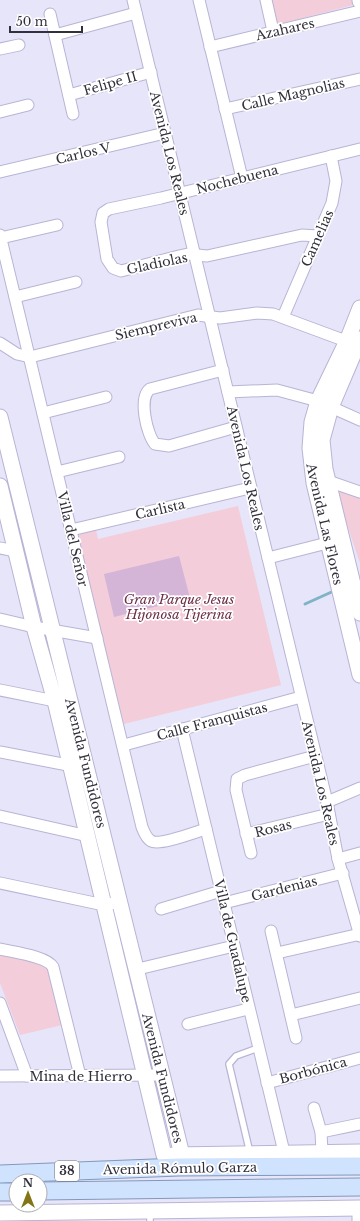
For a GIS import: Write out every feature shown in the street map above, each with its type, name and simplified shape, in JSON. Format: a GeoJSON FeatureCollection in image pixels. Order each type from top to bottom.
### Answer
{"type":"FeatureCollection","features":[{"type":"Feature","properties":{"kind":"main road","name":"Avenida Rómulo Garza"},"geometry":{"type":"LineString","coordinates":[[0,1174],[135,1169],[181,1161],[360,1166]]}},
{"type":"Feature","properties":{"kind":"main road"},"geometry":{"type":"LineString","coordinates":[[72,1190],[101,1186],[160,1182],[171,1177],[181,1161],[191,1176],[205,1182],[260,1184],[280,1188]]}},
{"type":"Feature","properties":{"kind":"main road","name":"Avenida Rómulo Garza"},"geometry":{"type":"LineString","coordinates":[[48,1191],[174,1191],[360,1187]]}},
{"type":"Feature","properties":{"kind":"street","name":"Avenida Los Reales"},"geometry":{"type":"LineString","coordinates":[[133,0],[327,802],[338,859],[360,935]]}},
{"type":"Feature","properties":{"kind":"street"},"geometry":{"type":"LineString","coordinates":[[199,0],[242,178]]}},
{"type":"Feature","properties":{"kind":"street"},"geometry":{"type":"LineString","coordinates":[[266,0],[273,31]]}},
{"type":"Feature","properties":{"kind":"street","name":"Azahares"},"geometry":{"type":"LineString","coordinates":[[210,47],[360,11]]}},
{"type":"Feature","properties":{"kind":"street"},"geometry":{"type":"LineString","coordinates":[[55,35],[136,13]]}},
{"type":"Feature","properties":{"kind":"street"},"geometry":{"type":"LineString","coordinates":[[50,14],[73,114]]}},
{"type":"Feature","properties":{"kind":"street"},"geometry":{"type":"LineString","coordinates":[[0,49],[19,45]]}},
{"type":"Feature","properties":{"kind":"street","name":"Felipe II"},"geometry":{"type":"LineString","coordinates":[[69,95],[151,72]]}},
{"type":"Feature","properties":{"kind":"street","name":"Calle Magnolias"},"geometry":{"type":"LineString","coordinates":[[225,109],[360,79]]}},
{"type":"Feature","properties":{"kind":"street"},"geometry":{"type":"LineString","coordinates":[[0,112],[28,105]]}},
{"type":"Feature","properties":{"kind":"street","name":"Carlos V"},"geometry":{"type":"LineString","coordinates":[[0,172],[165,133]]}},
{"type":"Feature","properties":{"kind":"street","name":"Nochebuena"},"geometry":{"type":"LineString","coordinates":[[113,208],[360,149]]}},
{"type":"Feature","properties":{"kind":"street","name":"Camelias"},"geometry":{"type":"LineString","coordinates":[[283,317],[335,194],[336,181],[331,156]]}},
{"type":"Feature","properties":{"kind":"street","name":"Gladiolas"},"geometry":{"type":"LineString","coordinates":[[113,208],[103,213],[101,222],[107,259],[113,268],[125,271],[179,256],[207,256],[302,235],[317,236]]}},
{"type":"Feature","properties":{"kind":"street"},"geometry":{"type":"LineString","coordinates":[[0,237],[57,225]]}},
{"type":"Feature","properties":{"kind":"street","name":"Villa del Señor"},"geometry":{"type":"LineString","coordinates":[[0,237],[124,745],[142,827],[151,841],[165,841],[206,829]]}},
{"type":"Feature","properties":{"kind":"street"},"geometry":{"type":"LineString","coordinates":[[15,297],[76,282]]}},
{"type":"Feature","properties":{"kind":"street","name":"Avenida Las Flores"},"geometry":{"type":"LineString","coordinates":[[360,308],[356,343],[324,404],[312,422],[311,464],[360,614]]}},
{"type":"Feature","properties":{"kind":"street","name":"Siempreviva"},"geometry":{"type":"LineString","coordinates":[[30,357],[198,315],[226,318],[264,313],[283,317],[356,343]]}},
{"type":"Feature","properties":{"kind":"street"},"geometry":{"type":"LineString","coordinates":[[0,343],[17,354],[30,357]]}},
{"type":"Feature","properties":{"kind":"street"},"geometry":{"type":"LineString","coordinates":[[223,370],[150,389],[144,395],[143,405],[150,437],[158,446],[169,446],[236,427]]}},
{"type":"Feature","properties":{"kind":"street"},"geometry":{"type":"LineString","coordinates":[[228,392],[277,390],[324,404],[360,420]]}},
{"type":"Feature","properties":{"kind":"street"},"geometry":{"type":"LineString","coordinates":[[43,413],[106,397]]}},
{"type":"Feature","properties":{"kind":"street","name":"Avenida Las Flores"},"geometry":{"type":"LineString","coordinates":[[324,404],[322,440],[323,458],[360,675]]}},
{"type":"Feature","properties":{"kind":"street","name":"Avenida Fundidores"},"geometry":{"type":"LineString","coordinates":[[0,417],[138,970],[181,1161],[164,1156],[55,701],[34,627],[0,486]]}},
{"type":"Feature","properties":{"kind":"street"},"geometry":{"type":"LineString","coordinates":[[57,472],[119,457]]}},
{"type":"Feature","properties":{"kind":"street"},"geometry":{"type":"LineString","coordinates":[[328,481],[360,492]]}},
{"type":"Feature","properties":{"kind":"street","name":"Carlista"},"geometry":{"type":"LineString","coordinates":[[71,530],[250,488]]}},
{"type":"Feature","properties":{"kind":"street"},"geometry":{"type":"LineString","coordinates":[[268,558],[336,540]]}},
{"type":"Feature","properties":{"kind":"street"},"geometry":{"type":"LineString","coordinates":[[0,548],[15,551]]}},
{"type":"Feature","properties":{"kind":"street"},"geometry":{"type":"LineString","coordinates":[[0,619],[34,627],[97,638]]}},
{"type":"Feature","properties":{"kind":"street"},"geometry":{"type":"LineString","coordinates":[[0,690],[55,701]]}},
{"type":"Feature","properties":{"kind":"street","name":"Calle Franquistas"},"geometry":{"type":"LineString","coordinates":[[124,745],[301,697]]}},
{"type":"Feature","properties":{"kind":"street","name":"Villa de Guadalupe"},"geometry":{"type":"LineString","coordinates":[[182,730],[248,1009],[284,1152]]}},
{"type":"Feature","properties":{"kind":"street"},"geometry":{"type":"LineString","coordinates":[[0,752],[70,767],[88,768]]}},
{"type":"Feature","properties":{"kind":"street","name":"Rosas"},"geometry":{"type":"LineString","coordinates":[[315,756],[239,778],[236,782],[246,834],[329,814]]}},
{"type":"Feature","properties":{"kind":"street"},"geometry":{"type":"LineString","coordinates":[[327,802],[360,788]]}},
{"type":"Feature","properties":{"kind":"street"},"geometry":{"type":"LineString","coordinates":[[0,816],[88,836]]}},
{"type":"Feature","properties":{"kind":"street"},"geometry":{"type":"LineString","coordinates":[[246,834],[251,853]]}},
{"type":"Feature","properties":{"kind":"street"},"geometry":{"type":"LineString","coordinates":[[338,859],[360,853]]}},
{"type":"Feature","properties":{"kind":"street","name":"Gardenias"},"geometry":{"type":"LineString","coordinates":[[224,903],[343,873]]}},
{"type":"Feature","properties":{"kind":"street"},"geometry":{"type":"LineString","coordinates":[[0,883],[104,905],[120,902]]}},
{"type":"Feature","properties":{"kind":"street"},"geometry":{"type":"LineString","coordinates":[[161,909],[221,891]]}},
{"type":"Feature","properties":{"kind":"street"},"geometry":{"type":"LineString","coordinates":[[271,931],[296,1038]]}},
{"type":"Feature","properties":{"kind":"street"},"geometry":{"type":"LineString","coordinates":[[277,953],[360,935]]}},
{"type":"Feature","properties":{"kind":"street"},"geometry":{"type":"LineString","coordinates":[[138,970],[234,946]]}},
{"type":"Feature","properties":{"kind":"street"},"geometry":{"type":"LineString","coordinates":[[0,949],[43,960],[53,967],[80,1076]]}},
{"type":"Feature","properties":{"kind":"street"},"geometry":{"type":"LineString","coordinates":[[291,1014],[360,998]]}},
{"type":"Feature","properties":{"kind":"street"},"geometry":{"type":"LineString","coordinates":[[0,1003],[27,1076]]}},
{"type":"Feature","properties":{"kind":"street"},"geometry":{"type":"LineString","coordinates":[[188,1024],[248,1009]]}},
{"type":"Feature","properties":{"kind":"street","name":"Borbónica"},"geometry":{"type":"LineString","coordinates":[[267,1083],[360,1058]]}},
{"type":"Feature","properties":{"kind":"street","name":"Mina de Hierro"},"geometry":{"type":"LineString","coordinates":[[0,1076],[162,1075]]}},
{"type":"Feature","properties":{"kind":"street"},"geometry":{"type":"LineString","coordinates":[[314,1108],[321,1132],[322,1152]]}},
{"type":"Feature","properties":{"kind":"street"},"geometry":{"type":"LineString","coordinates":[[321,1132],[360,1124]]}},
{"type":"Feature","properties":{"kind":"street"},"geometry":{"type":"LineString","coordinates":[[181,1161],[250,1153],[360,1152]]}},
{"type":"Feature","properties":{"kind":"street"},"geometry":{"type":"LineString","coordinates":[[135,1169],[164,1156]]}},
{"type":"Feature","properties":{"kind":"street"},"geometry":{"type":"LineString","coordinates":[[0,1213],[41,1217],[99,1214],[150,1216],[192,1214],[357,1215]]}},
{"type":"Feature","properties":{"kind":"lane"},"geometry":{"type":"LineString","coordinates":[[250,1153],[229,1064],[236,1056],[258,1048]]}},
{"type":"Feature","properties":{"kind":"green space"},"geometry":{"type":"Polygon","coordinates":[[[270,0],[356,0],[357,4],[276,25],[270,0]]]}},
{"type":"Feature","properties":{"kind":"green space"},"geometry":{"type":"Polygon","coordinates":[[[334,486],[360,497],[360,563],[334,486]]]}},
{"type":"Feature","properties":{"kind":"green space","name":"Gran Parque Jesus Hijonosa Tijerina"},"geometry":{"type":"Polygon","coordinates":[[[238,506],[281,685],[124,724],[77,535],[96,530],[98,539],[238,506]]]}},
{"type":"Feature","properties":{"kind":"green space"},"geometry":{"type":"Polygon","coordinates":[[[0,953],[49,963],[62,1025],[20,1035],[0,983],[0,953]]]}},
{"type":"Feature","properties":{"kind":"building"},"geometry":{"type":"Polygon","coordinates":[[[179,556],[190,598],[114,617],[104,574],[179,556]]]}},
{"type":"Feature","properties":{"kind":"waterway"},"geometry":{"type":"LineString","coordinates":[[305,604],[336,590]]}}]}
